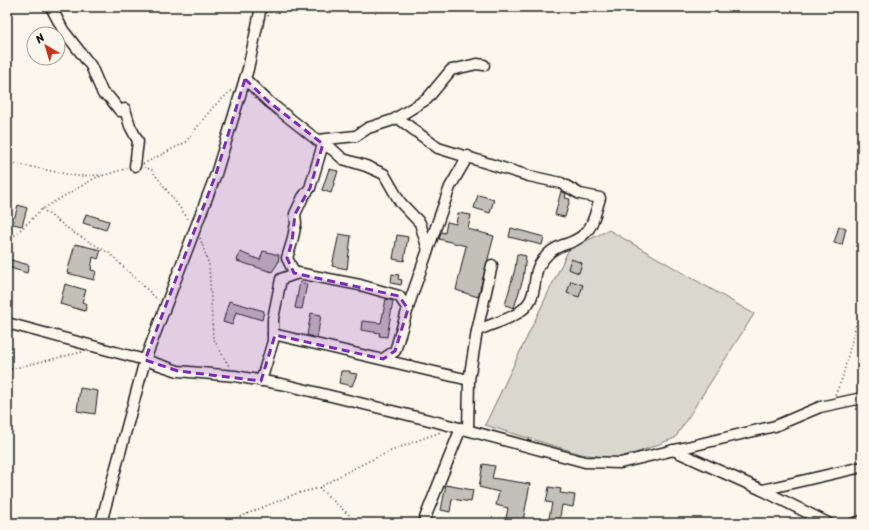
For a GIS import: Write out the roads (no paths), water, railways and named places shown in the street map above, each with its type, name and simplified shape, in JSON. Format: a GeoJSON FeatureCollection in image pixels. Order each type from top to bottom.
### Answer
{"type":"FeatureCollection","features":[{"type":"Feature","properties":{"kind":"street"},"geometry":{"type":"LineString","coordinates":[[51,7],[63,30],[91,66],[103,94],[110,97],[120,111],[125,109],[130,126],[138,141],[135,166]]}},
{"type":"Feature","properties":{"kind":"street"},"geometry":{"type":"LineString","coordinates":[[101,523],[145,360],[216,174],[245,79],[261,7]]}},
{"type":"Feature","properties":{"kind":"street"},"geometry":{"type":"LineString","coordinates":[[320,142],[356,136],[368,128],[398,118],[427,99],[450,70],[477,64],[484,65]]}},
{"type":"Feature","properties":{"kind":"street"},"geometry":{"type":"LineString","coordinates":[[245,79],[268,102],[320,142],[333,150],[342,159],[366,166],[384,174],[400,202],[420,223],[428,250]]}},
{"type":"Feature","properties":{"kind":"street"},"geometry":{"type":"LineString","coordinates":[[398,118],[438,148],[529,176],[561,183],[580,194],[600,198],[594,223],[584,236],[549,252],[540,263],[535,272],[533,294],[522,310],[501,322],[489,324],[477,331]]}},
{"type":"Feature","properties":{"kind":"street"},"geometry":{"type":"LineString","coordinates":[[295,274],[287,258],[296,223],[295,214],[303,197],[310,188],[320,142]]}},
{"type":"Feature","properties":{"kind":"street"},"geometry":{"type":"LineString","coordinates":[[383,359],[395,351],[450,187],[468,156]]}},
{"type":"Feature","properties":{"kind":"street"},"geometry":{"type":"LineString","coordinates":[[423,523],[465,429],[469,380],[477,331],[492,265]]}},
{"type":"Feature","properties":{"kind":"street"},"geometry":{"type":"LineString","coordinates":[[261,381],[273,341],[273,319],[281,278],[295,274],[360,285],[399,296],[408,309]]}},
{"type":"Feature","properties":{"kind":"street"},"geometry":{"type":"LineString","coordinates":[[7,323],[145,360],[178,371],[236,376],[286,385],[465,429],[585,462],[620,463],[775,426],[820,407],[862,398]]}},
{"type":"Feature","properties":{"kind":"street"},"geometry":{"type":"LineString","coordinates":[[273,334],[469,380]]}},
{"type":"Feature","properties":{"kind":"street"},"geometry":{"type":"LineString","coordinates":[[674,450],[762,490],[828,523]]}},
{"type":"Feature","properties":{"kind":"street"},"geometry":{"type":"LineString","coordinates":[[762,490],[862,467]]}},
{"type":"Feature","properties":{"kind":"street"},"geometry":{"type":"LineString","coordinates":[[854,523],[862,521]]}}]}
